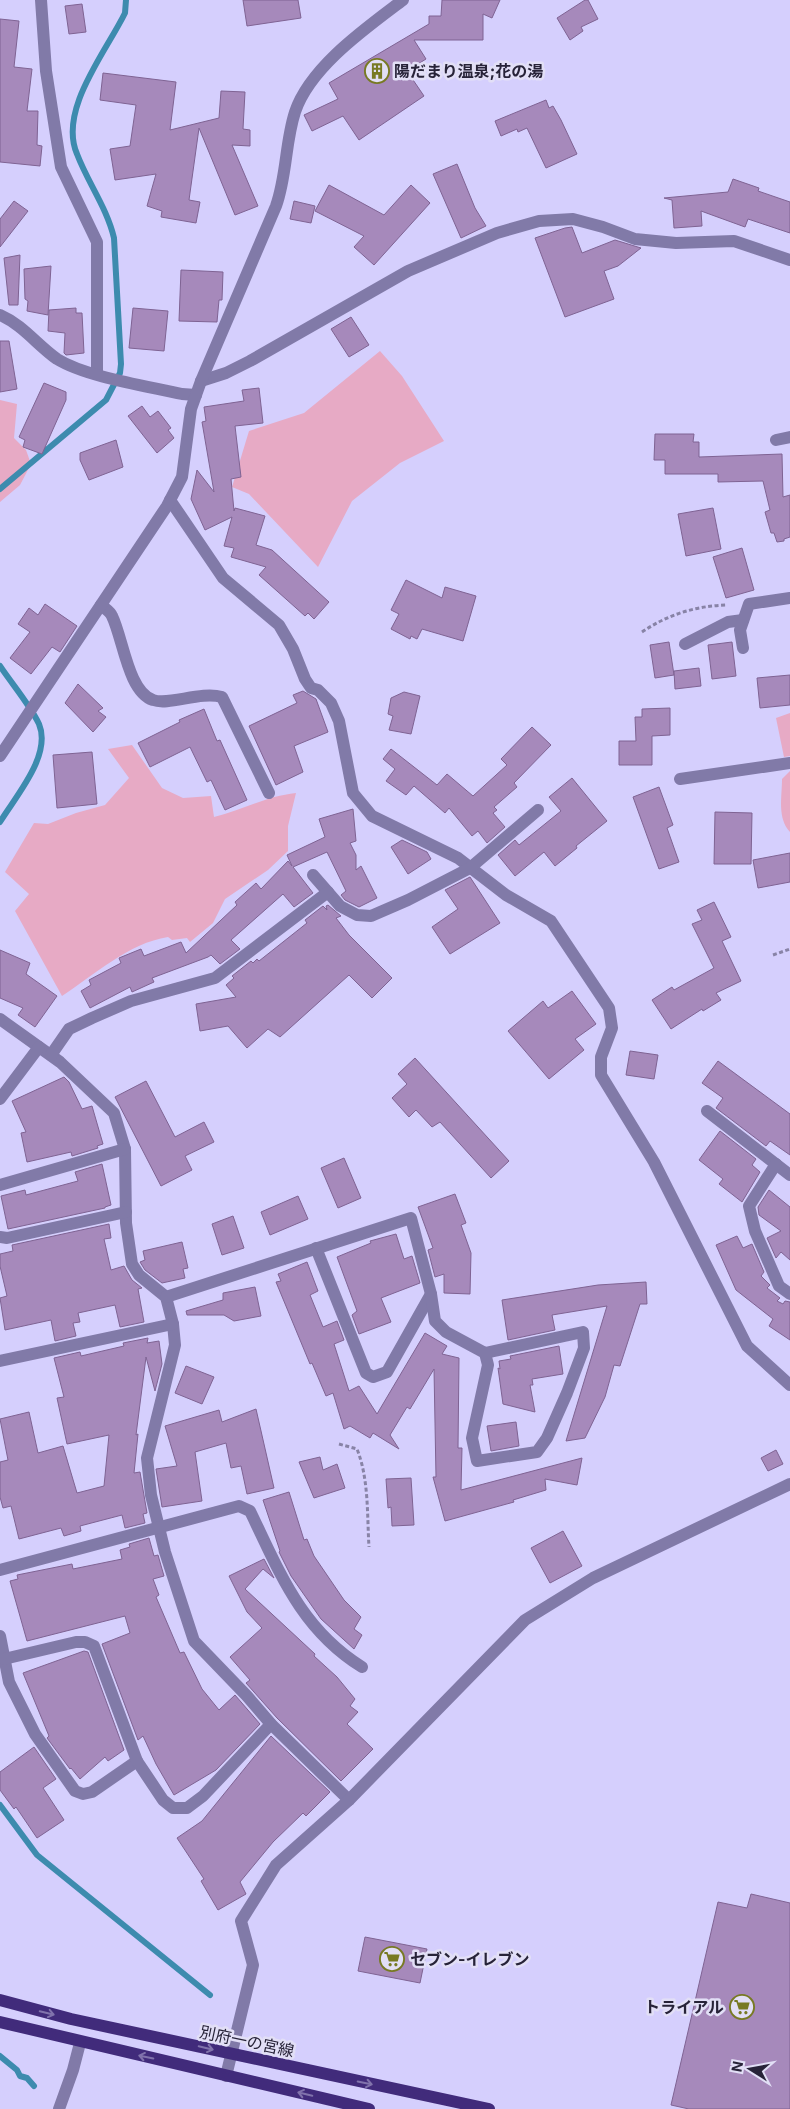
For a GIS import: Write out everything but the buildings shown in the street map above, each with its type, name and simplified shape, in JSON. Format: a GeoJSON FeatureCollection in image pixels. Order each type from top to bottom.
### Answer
{"type":"FeatureCollection","features":[{"type":"Feature","properties":{"kind":"main road","name":"別府一の宮線"},"geometry":{"type":"LineString","coordinates":[[0,2000],[71,2019],[489,2109]]}},
{"type":"Feature","properties":{"kind":"main road"},"geometry":{"type":"LineString","coordinates":[[0,2022],[369,2109]]}},
{"type":"Feature","properties":{"kind":"street"},"geometry":{"type":"LineString","coordinates":[[41,0],[46,71],[60,167],[97,242],[97,374]]}},
{"type":"Feature","properties":{"kind":"street"},"geometry":{"type":"LineString","coordinates":[[2,747],[101,605],[170,500],[182,477],[189,419],[196,395],[276,206],[284,180],[293,121],[301,98],[308,85],[342,50],[403,0]]}},
{"type":"Feature","properties":{"kind":"street"},"geometry":{"type":"LineString","coordinates":[[201,381],[226,373],[250,361],[408,271],[497,233],[539,221],[573,219],[603,227],[634,239],[676,242],[734,241],[790,260]]}},
{"type":"Feature","properties":{"kind":"street"},"geometry":{"type":"LineString","coordinates":[[0,314],[20,326],[58,359],[97,374],[182,394],[196,395]]}},
{"type":"Feature","properties":{"kind":"street"},"geometry":{"type":"LineString","coordinates":[[776,440],[790,437]]}},
{"type":"Feature","properties":{"kind":"street"},"geometry":{"type":"LineString","coordinates":[[170,500],[223,578],[279,625],[293,649],[305,679],[311,688],[318,690],[331,703],[339,720],[353,793],[364,808],[372,816],[458,858],[506,894],[551,921],[609,1008],[612,1028],[601,1057],[601,1074],[654,1162],[747,1346],[790,1385]]}},
{"type":"Feature","properties":{"kind":"street"},"geometry":{"type":"LineString","coordinates":[[743,648],[740,630],[749,604],[790,598]]}},
{"type":"Feature","properties":{"kind":"street"},"geometry":{"type":"LineString","coordinates":[[101,605],[111,614],[134,682],[144,697],[156,702],[212,694],[222,697],[269,793]]}},
{"type":"Feature","properties":{"kind":"street"},"geometry":{"type":"LineString","coordinates":[[685,644],[728,622],[743,620]]}},
{"type":"Feature","properties":{"kind":"street"},"geometry":{"type":"LineString","coordinates":[[680,779],[790,763]]}},
{"type":"Feature","properties":{"kind":"street"},"geometry":{"type":"LineString","coordinates":[[312,875],[340,906],[357,915],[371,916],[470,868],[538,810]]}},
{"type":"Feature","properties":{"kind":"street"},"geometry":{"type":"LineString","coordinates":[[50,1055],[69,1029],[92,1018],[131,1002],[215,978],[328,892]]}},
{"type":"Feature","properties":{"kind":"street"},"geometry":{"type":"LineString","coordinates":[[0,1019],[50,1055],[114,1113],[124,1149],[126,1212],[132,1264],[138,1275],[166,1297],[173,1324],[175,1345],[147,1458],[151,1495],[165,1552],[194,1641],[271,1724],[348,1800]]}},
{"type":"Feature","properties":{"kind":"street"},"geometry":{"type":"LineString","coordinates":[[0,1099],[39,1047]]}},
{"type":"Feature","properties":{"kind":"street"},"geometry":{"type":"LineString","coordinates":[[707,1111],[790,1175]]}},
{"type":"Feature","properties":{"kind":"street"},"geometry":{"type":"LineString","coordinates":[[0,1185],[124,1149]]}},
{"type":"Feature","properties":{"kind":"street"},"geometry":{"type":"LineString","coordinates":[[776,1164],[749,1206],[754,1231],[779,1286],[790,1294]]}},
{"type":"Feature","properties":{"kind":"street"},"geometry":{"type":"LineString","coordinates":[[0,1236],[7,1238],[126,1212]]}},
{"type":"Feature","properties":{"kind":"street"},"geometry":{"type":"LineString","coordinates":[[166,1297],[410,1218],[432,1294],[435,1321],[446,1332],[485,1353],[583,1332],[584,1348],[567,1393],[547,1438],[538,1452],[477,1461],[472,1438],[488,1365],[485,1353]]}},
{"type":"Feature","properties":{"kind":"street"},"geometry":{"type":"LineString","coordinates":[[316,1248],[366,1373],[373,1377],[387,1372],[432,1294]]}},
{"type":"Feature","properties":{"kind":"street"},"geometry":{"type":"LineString","coordinates":[[0,1361],[173,1324]]}},
{"type":"Feature","properties":{"kind":"street"},"geometry":{"type":"LineString","coordinates":[[226,2076],[253,1964],[242,1921],[276,1864],[348,1800],[525,1620],[594,1578],[790,1484]]}},
{"type":"Feature","properties":{"kind":"street"},"geometry":{"type":"LineString","coordinates":[[0,1570],[159,1526],[240,1506],[246,1507],[250,1511],[290,1594],[309,1620],[341,1654],[362,1667]]}},
{"type":"Feature","properties":{"kind":"street"},"geometry":{"type":"LineString","coordinates":[[0,1636],[9,1682],[35,1734],[75,1791],[83,1794],[92,1792],[137,1761]]}},
{"type":"Feature","properties":{"kind":"street"},"geometry":{"type":"LineString","coordinates":[[4,1659],[76,1642],[85,1642],[94,1646],[137,1761],[163,1800],[172,1808],[187,1808],[203,1796],[271,1724]]}},
{"type":"Feature","properties":{"kind":"street"},"geometry":{"type":"LineString","coordinates":[[59,2109],[74,2070],[80,2042]]}},
{"type":"Feature","properties":{"kind":"path"},"geometry":{"type":"LineString","coordinates":[[642,632],[659,620],[688,610],[717,605],[749,604]]}},
{"type":"Feature","properties":{"kind":"path"},"geometry":{"type":"LineString","coordinates":[[773,955],[790,949]]}},
{"type":"Feature","properties":{"kind":"path"},"geometry":{"type":"LineString","coordinates":[[339,1444],[357,1449],[361,1459],[366,1488],[369,1547]]}},
{"type":"Feature","properties":{"kind":"shaded area"},"geometry":{"type":"Polygon","coordinates":[[[380,351],[402,376],[444,441],[400,463],[352,501],[318,567],[249,494],[232,487],[249,431],[304,413],[380,351]]]}},
{"type":"Feature","properties":{"kind":"shaded area"},"geometry":{"type":"Polygon","coordinates":[[[0,400],[17,404],[14,438],[26,450],[31,464],[20,485],[0,502],[0,400]]]}},
{"type":"Feature","properties":{"kind":"shaded area"},"geometry":{"type":"Polygon","coordinates":[[[790,713],[790,756],[784,757],[776,718],[790,713]]]}},
{"type":"Feature","properties":{"kind":"shaded area"},"geometry":{"type":"Polygon","coordinates":[[[132,745],[162,788],[183,798],[211,796],[214,817],[275,797],[296,793],[288,826],[288,851],[268,870],[225,899],[213,923],[190,942],[187,938],[172,940],[168,937],[139,946],[112,961],[62,996],[15,911],[29,894],[5,872],[34,823],[48,824],[76,813],[105,805],[129,778],[108,749],[132,745]]]}},
{"type":"Feature","properties":{"kind":"shaded area"},"geometry":{"type":"Polygon","coordinates":[[[790,771],[790,832],[783,820],[781,800],[782,779],[790,771]]]}},
{"type":"Feature","properties":{"kind":"waterway"},"geometry":{"type":"LineString","coordinates":[[0,489],[106,400],[120,373],[114,238],[107,216],[77,154],[73,137],[74,119],[79,100],[96,63],[125,13],[126,0]]}},
{"type":"Feature","properties":{"kind":"waterway"},"geometry":{"type":"LineString","coordinates":[[0,666],[26,702],[39,724],[42,736],[37,762],[23,788],[0,822]]}},
{"type":"Feature","properties":{"kind":"waterway"},"geometry":{"type":"LineString","coordinates":[[0,1805],[37,1855],[210,1995]]}},
{"type":"Feature","properties":{"kind":"waterway"},"geometry":{"type":"LineString","coordinates":[[0,2056],[17,2070],[20,2076],[27,2078],[34,2086]]}},
{"type":"Feature","properties":{"kind":"place","name":"陽だまり温泉;花の湯"},"geometry":{"type":"Point","coordinates":[377,71]}},
{"type":"Feature","properties":{"kind":"place","name":"セブン-イレブン"},"geometry":{"type":"Point","coordinates":[392,1959]}},
{"type":"Feature","properties":{"kind":"place","name":"トライアル"},"geometry":{"type":"Point","coordinates":[742,2007]}}]}
